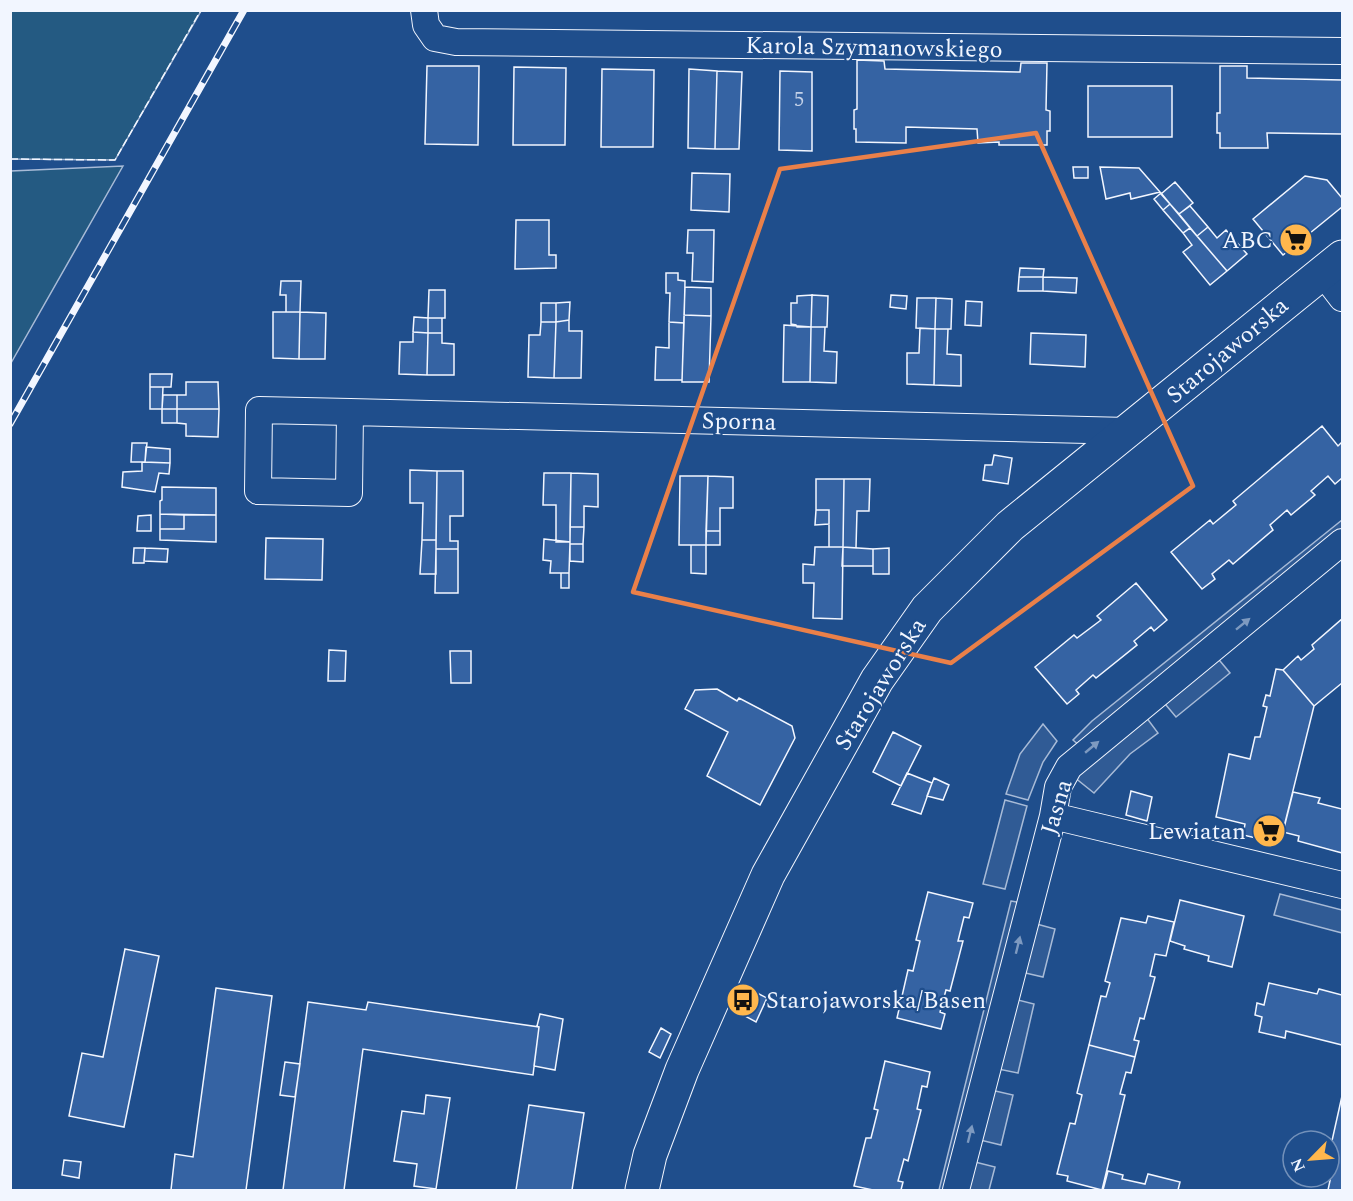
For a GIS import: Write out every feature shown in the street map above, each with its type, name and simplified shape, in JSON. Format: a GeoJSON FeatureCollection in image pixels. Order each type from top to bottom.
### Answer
{"type":"FeatureCollection","features":[{"type":"Feature","properties":{"kind":"street","name":"Karola Szymanowskiego"},"geometry":{"type":"LineString","coordinates":[[424,10],[426,25],[435,38],[456,42],[1342,51]]}},
{"type":"Feature","properties":{"kind":"street"},"geometry":{"type":"LineString","coordinates":[[1332,264],[1342,298]]}},
{"type":"Feature","properties":{"kind":"street","name":"Starojaworska"},"geometry":{"type":"LineString","coordinates":[[642,1191],[650,1155],[682,1070],[768,875],[877,680],[927,609],[1010,526],[1332,264]]}},
{"type":"Feature","properties":{"kind":"street","name":"Sporna"},"geometry":{"type":"LineString","coordinates":[[350,412],[349,493],[258,491],[260,410],[350,412],[1128,431]]}},
{"type":"Feature","properties":{"kind":"street","name":"Jasna"},"geometry":{"type":"LineString","coordinates":[[956,1191],[1053,816],[1058,787],[1069,767],[1342,542]]}},
{"type":"Feature","properties":{"kind":"street"},"geometry":{"type":"LineString","coordinates":[[1053,816],[1342,885]]}},
{"type":"Feature","properties":{"kind":"highlighted area"},"geometry":{"type":"Polygon","coordinates":[[[1036,133],[1193,486],[951,663],[633,592],[780,169],[1036,133]]]}},
{"type":"Feature","properties":{"kind":"shaded area"},"geometry":{"type":"Polygon","coordinates":[[[11,10],[201,11],[115,160],[11,159],[11,10]]]}},
{"type":"Feature","properties":{"kind":"shaded area"},"geometry":{"type":"Polygon","coordinates":[[[123,166],[11,363],[11,171],[123,166]]]}},
{"type":"Feature","properties":{"kind":"shaded area"},"geometry":{"type":"Polygon","coordinates":[[[1342,520],[1342,533],[1081,747],[1073,740],[1092,721],[1342,520]]]}},
{"type":"Feature","properties":{"kind":"shaded area"},"geometry":{"type":"Polygon","coordinates":[[[1215,655],[1230,673],[1176,717],[1161,699],[1215,655]]]}},
{"type":"Feature","properties":{"kind":"shaded area"},"geometry":{"type":"Polygon","coordinates":[[[1143,713],[1158,733],[1130,754],[1094,793],[1074,777],[1143,713]]]}},
{"type":"Feature","properties":{"kind":"shaded area"},"geometry":{"type":"Polygon","coordinates":[[[1043,724],[1057,741],[1043,762],[1028,800],[1006,794],[1020,754],[1043,724]]]}},
{"type":"Feature","properties":{"kind":"shaded area"},"geometry":{"type":"Polygon","coordinates":[[[1005,800],[1027,806],[1005,889],[983,884],[1005,800]]]}},
{"type":"Feature","properties":{"kind":"shaded area"},"geometry":{"type":"Polygon","coordinates":[[[1280,894],[1342,910],[1342,933],[1274,915],[1280,894]]]}},
{"type":"Feature","properties":{"kind":"shaded area"},"geometry":{"type":"Polygon","coordinates":[[[1011,901],[1022,903],[951,1190],[939,1190],[1011,901]]]}},
{"type":"Feature","properties":{"kind":"shaded area"},"geometry":{"type":"Polygon","coordinates":[[[1033,923],[1055,929],[1043,977],[1021,972],[1033,923]]]}},
{"type":"Feature","properties":{"kind":"shaded area"},"geometry":{"type":"Polygon","coordinates":[[[1014,999],[1034,1004],[1018,1073],[998,1069],[1014,999]]]}},
{"type":"Feature","properties":{"kind":"shaded area"},"geometry":{"type":"Polygon","coordinates":[[[991,1090],[1013,1095],[1001,1145],[980,1140],[991,1090]]]}},
{"type":"Feature","properties":{"kind":"shaded area"},"geometry":{"type":"Polygon","coordinates":[[[975,1162],[995,1167],[989,1190],[968,1190],[975,1162]]]}},
{"type":"Feature","properties":{"kind":"building"},"geometry":{"type":"Polygon","coordinates":[[[857,60],[884,61],[885,69],[1020,72],[1021,63],[1047,63],[1046,110],[1050,111],[1050,131],[1047,131],[1047,145],[978,143],[977,129],[906,127],[906,143],[856,142],[854,110],[857,109],[857,60]]]}},
{"type":"Feature","properties":{"kind":"building"},"geometry":{"type":"Polygon","coordinates":[[[427,66],[479,66],[478,145],[425,144],[427,66]]]}},
{"type":"Feature","properties":{"kind":"building"},"geometry":{"type":"Polygon","coordinates":[[[1220,66],[1247,66],[1247,78],[1342,80],[1342,134],[1267,133],[1268,148],[1220,148],[1217,113],[1220,113],[1220,66]]]}},
{"type":"Feature","properties":{"kind":"building"},"geometry":{"type":"Polygon","coordinates":[[[514,67],[566,68],[565,145],[513,145],[514,67]]]}},
{"type":"Feature","properties":{"kind":"building"},"geometry":{"type":"Polygon","coordinates":[[[602,69],[654,70],[653,147],[601,147],[602,69]]]}},
{"type":"Feature","properties":{"kind":"building"},"geometry":{"type":"Polygon","coordinates":[[[689,69],[717,71],[715,149],[688,148],[689,69]]]}},
{"type":"Feature","properties":{"kind":"building"},"geometry":{"type":"Polygon","coordinates":[[[717,71],[742,72],[739,149],[715,149],[717,71]]]}},
{"type":"Feature","properties":{"kind":"building"},"geometry":{"type":"Polygon","coordinates":[[[780,71],[812,72],[812,151],[779,150],[780,71]]]}},
{"type":"Feature","properties":{"kind":"building"},"geometry":{"type":"Polygon","coordinates":[[[1088,86],[1172,86],[1172,137],[1088,137],[1088,86]]]}},
{"type":"Feature","properties":{"kind":"building"},"geometry":{"type":"Polygon","coordinates":[[[1073,167],[1088,167],[1088,178],[1074,178],[1073,167]]]}},
{"type":"Feature","properties":{"kind":"building"},"geometry":{"type":"Polygon","coordinates":[[[1100,167],[1139,168],[1160,192],[1131,199],[1130,193],[1106,199],[1100,167]]]}},
{"type":"Feature","properties":{"kind":"building"},"geometry":{"type":"Polygon","coordinates":[[[692,173],[730,174],[729,212],[691,210],[692,173]]]}},
{"type":"Feature","properties":{"kind":"building"},"geometry":{"type":"Polygon","coordinates":[[[1305,176],[1327,180],[1342,198],[1342,207],[1283,255],[1253,219],[1305,176]]]}},
{"type":"Feature","properties":{"kind":"building"},"geometry":{"type":"Polygon","coordinates":[[[1175,182],[1193,203],[1179,214],[1161,194],[1175,182]]]}},
{"type":"Feature","properties":{"kind":"building"},"geometry":{"type":"Polygon","coordinates":[[[1161,193],[1170,204],[1163,210],[1154,199],[1161,193]]]}},
{"type":"Feature","properties":{"kind":"building"},"geometry":{"type":"Polygon","coordinates":[[[1170,204],[1190,228],[1183,233],[1163,210],[1170,204]]]}},
{"type":"Feature","properties":{"kind":"building"},"geometry":{"type":"Polygon","coordinates":[[[1190,206],[1208,227],[1197,236],[1179,214],[1190,206]]]}},
{"type":"Feature","properties":{"kind":"building"},"geometry":{"type":"Polygon","coordinates":[[[516,220],[549,220],[549,255],[556,255],[556,268],[515,269],[516,220]]]}},
{"type":"Feature","properties":{"kind":"building"},"geometry":{"type":"Polygon","coordinates":[[[1208,227],[1217,238],[1226,230],[1247,254],[1227,271],[1197,236],[1208,227]]]}},
{"type":"Feature","properties":{"kind":"building"},"geometry":{"type":"Polygon","coordinates":[[[1190,228],[1227,271],[1210,285],[1183,252],[1192,245],[1183,233],[1190,228]]]}},
{"type":"Feature","properties":{"kind":"building"},"geometry":{"type":"Polygon","coordinates":[[[688,230],[714,230],[713,282],[692,281],[693,253],[687,253],[688,230]]]}},
{"type":"Feature","properties":{"kind":"building"},"geometry":{"type":"Polygon","coordinates":[[[1020,268],[1044,269],[1043,277],[1019,277],[1020,268]]]}},
{"type":"Feature","properties":{"kind":"building"},"geometry":{"type":"Polygon","coordinates":[[[666,273],[678,273],[678,280],[685,281],[684,323],[669,322],[670,293],[666,293],[666,273]]]}},
{"type":"Feature","properties":{"kind":"building"},"geometry":{"type":"Polygon","coordinates":[[[1019,277],[1043,277],[1043,291],[1018,291],[1019,277]]]}},
{"type":"Feature","properties":{"kind":"building"},"geometry":{"type":"Polygon","coordinates":[[[1043,277],[1077,278],[1076,293],[1043,291],[1043,277]]]}},
{"type":"Feature","properties":{"kind":"building"},"geometry":{"type":"Polygon","coordinates":[[[281,281],[301,281],[300,312],[286,312],[286,295],[280,295],[281,281]]]}},
{"type":"Feature","properties":{"kind":"building"},"geometry":{"type":"Polygon","coordinates":[[[685,287],[711,288],[711,316],[684,315],[685,287]]]}},
{"type":"Feature","properties":{"kind":"building"},"geometry":{"type":"Polygon","coordinates":[[[429,290],[445,290],[445,318],[428,318],[429,290]]]}},
{"type":"Feature","properties":{"kind":"building"},"geometry":{"type":"Polygon","coordinates":[[[812,295],[811,327],[797,327],[791,324],[791,303],[797,303],[797,296],[812,295]]]}},
{"type":"Feature","properties":{"kind":"building"},"geometry":{"type":"Polygon","coordinates":[[[812,295],[828,296],[827,327],[811,327],[812,295]]]}},
{"type":"Feature","properties":{"kind":"building"},"geometry":{"type":"Polygon","coordinates":[[[891,295],[907,296],[906,309],[890,307],[891,295]]]}},
{"type":"Feature","properties":{"kind":"building"},"geometry":{"type":"Polygon","coordinates":[[[917,298],[936,298],[935,329],[916,328],[917,298]]]}},
{"type":"Feature","properties":{"kind":"building"},"geometry":{"type":"Polygon","coordinates":[[[936,298],[952,299],[951,329],[935,329],[936,298]]]}},
{"type":"Feature","properties":{"kind":"building"},"geometry":{"type":"Polygon","coordinates":[[[966,301],[982,302],[981,326],[965,325],[966,301]]]}},
{"type":"Feature","properties":{"kind":"building"},"geometry":{"type":"Polygon","coordinates":[[[570,302],[569,320],[556,322],[556,303],[570,302]]]}},
{"type":"Feature","properties":{"kind":"building"},"geometry":{"type":"Polygon","coordinates":[[[541,303],[556,303],[556,322],[541,322],[541,303]]]}},
{"type":"Feature","properties":{"kind":"building"},"geometry":{"type":"Polygon","coordinates":[[[273,312],[300,312],[299,359],[273,358],[273,312]]]}},
{"type":"Feature","properties":{"kind":"building"},"geometry":{"type":"Polygon","coordinates":[[[300,312],[326,313],[325,359],[299,359],[300,312]]]}},
{"type":"Feature","properties":{"kind":"building"},"geometry":{"type":"Polygon","coordinates":[[[684,315],[711,316],[709,382],[682,382],[684,315]]]}},
{"type":"Feature","properties":{"kind":"building"},"geometry":{"type":"Polygon","coordinates":[[[414,317],[428,318],[428,333],[413,332],[414,317]]]}},
{"type":"Feature","properties":{"kind":"building"},"geometry":{"type":"Polygon","coordinates":[[[428,318],[442,318],[442,333],[428,333],[428,318]]]}},
{"type":"Feature","properties":{"kind":"building"},"geometry":{"type":"Polygon","coordinates":[[[569,320],[569,331],[582,331],[581,378],[554,378],[556,322],[569,320]]]}},
{"type":"Feature","properties":{"kind":"building"},"geometry":{"type":"Polygon","coordinates":[[[541,322],[556,322],[554,378],[528,377],[529,335],[540,335],[541,322]]]}},
{"type":"Feature","properties":{"kind":"building"},"geometry":{"type":"Polygon","coordinates":[[[669,322],[684,323],[682,380],[655,380],[656,347],[669,348],[669,322]]]}},
{"type":"Feature","properties":{"kind":"building"},"geometry":{"type":"Polygon","coordinates":[[[784,325],[811,327],[810,382],[783,382],[784,325]]]}},
{"type":"Feature","properties":{"kind":"building"},"geometry":{"type":"Polygon","coordinates":[[[811,327],[825,327],[824,351],[837,352],[836,383],[810,382],[811,327]]]}},
{"type":"Feature","properties":{"kind":"building"},"geometry":{"type":"Polygon","coordinates":[[[920,328],[935,329],[934,385],[907,384],[907,353],[919,353],[920,328]]]}},
{"type":"Feature","properties":{"kind":"building"},"geometry":{"type":"Polygon","coordinates":[[[935,329],[948,329],[947,354],[961,355],[961,386],[934,385],[935,329]]]}},
{"type":"Feature","properties":{"kind":"building"},"geometry":{"type":"Polygon","coordinates":[[[413,332],[428,333],[427,375],[399,374],[400,342],[413,342],[413,332]]]}},
{"type":"Feature","properties":{"kind":"building"},"geometry":{"type":"Polygon","coordinates":[[[428,333],[442,333],[442,343],[454,344],[454,375],[427,375],[428,333]]]}},
{"type":"Feature","properties":{"kind":"building"},"geometry":{"type":"Polygon","coordinates":[[[1031,333],[1086,335],[1085,367],[1030,364],[1031,333]]]}},
{"type":"Feature","properties":{"kind":"building"},"geometry":{"type":"Polygon","coordinates":[[[150,374],[172,374],[171,387],[150,387],[150,374]]]}},
{"type":"Feature","properties":{"kind":"building"},"geometry":{"type":"Polygon","coordinates":[[[186,382],[218,382],[219,409],[177,409],[177,395],[186,395],[186,382]]]}},
{"type":"Feature","properties":{"kind":"building"},"geometry":{"type":"Polygon","coordinates":[[[150,387],[163,387],[162,409],[150,409],[150,387]]]}},
{"type":"Feature","properties":{"kind":"building"},"geometry":{"type":"Polygon","coordinates":[[[163,395],[177,395],[177,409],[162,409],[163,395]]]}},
{"type":"Feature","properties":{"kind":"building"},"geometry":{"type":"Polygon","coordinates":[[[162,409],[177,409],[177,423],[162,423],[162,409]]]}},
{"type":"Feature","properties":{"kind":"building"},"geometry":{"type":"Polygon","coordinates":[[[177,409],[219,409],[218,437],[186,436],[186,424],[177,423],[177,409]]]}},
{"type":"Feature","properties":{"kind":"building"},"geometry":{"type":"Polygon","coordinates":[[[1322,426],[1338,446],[1342,442],[1342,478],[1335,484],[1328,476],[1311,491],[1315,495],[1291,515],[1287,510],[1270,525],[1273,530],[1233,564],[1229,560],[1212,574],[1215,579],[1202,589],[1171,552],[1210,520],[1213,524],[1236,505],[1233,501],[1322,426]]]}},
{"type":"Feature","properties":{"kind":"building"},"geometry":{"type":"Polygon","coordinates":[[[132,443],[147,443],[145,462],[131,462],[132,443]]]}},
{"type":"Feature","properties":{"kind":"building"},"geometry":{"type":"Polygon","coordinates":[[[146,447],[170,449],[170,463],[145,462],[146,447]]]}},
{"type":"Feature","properties":{"kind":"building"},"geometry":{"type":"Polygon","coordinates":[[[994,455],[1012,458],[1008,484],[983,480],[985,465],[992,465],[994,455]]]}},
{"type":"Feature","properties":{"kind":"building"},"geometry":{"type":"Polygon","coordinates":[[[142,462],[170,463],[169,474],[159,473],[155,492],[122,487],[123,472],[142,471],[142,462]]]}},
{"type":"Feature","properties":{"kind":"building"},"geometry":{"type":"Polygon","coordinates":[[[410,470],[437,471],[436,540],[422,540],[423,503],[410,503],[410,470]]]}},
{"type":"Feature","properties":{"kind":"building"},"geometry":{"type":"Polygon","coordinates":[[[437,471],[463,471],[463,516],[450,516],[450,541],[458,541],[458,549],[436,549],[437,471]]]}},
{"type":"Feature","properties":{"kind":"building"},"geometry":{"type":"Polygon","coordinates":[[[544,473],[571,473],[570,542],[556,542],[556,505],[543,505],[544,473]]]}},
{"type":"Feature","properties":{"kind":"building"},"geometry":{"type":"Polygon","coordinates":[[[571,473],[598,474],[598,507],[584,506],[584,527],[570,527],[571,473]]]}},
{"type":"Feature","properties":{"kind":"building"},"geometry":{"type":"Polygon","coordinates":[[[680,476],[708,476],[706,545],[679,545],[680,476]]]}},
{"type":"Feature","properties":{"kind":"building"},"geometry":{"type":"Polygon","coordinates":[[[708,476],[733,477],[733,508],[720,508],[720,531],[706,531],[708,476]]]}},
{"type":"Feature","properties":{"kind":"building"},"geometry":{"type":"Polygon","coordinates":[[[816,479],[844,479],[843,547],[829,547],[829,510],[816,510],[816,479]]]}},
{"type":"Feature","properties":{"kind":"building"},"geometry":{"type":"Polygon","coordinates":[[[844,479],[870,479],[869,511],[857,511],[856,548],[843,547],[844,479]]]}},
{"type":"Feature","properties":{"kind":"building"},"geometry":{"type":"Polygon","coordinates":[[[162,487],[216,488],[216,515],[160,514],[162,487]]]}},
{"type":"Feature","properties":{"kind":"building"},"geometry":{"type":"Polygon","coordinates":[[[816,510],[829,510],[829,524],[815,525],[816,510]]]}},
{"type":"Feature","properties":{"kind":"building"},"geometry":{"type":"Polygon","coordinates":[[[160,514],[184,515],[184,529],[160,529],[160,514]]]}},
{"type":"Feature","properties":{"kind":"building"},"geometry":{"type":"Polygon","coordinates":[[[151,515],[151,531],[137,531],[138,516],[151,515]]]}},
{"type":"Feature","properties":{"kind":"building"},"geometry":{"type":"Polygon","coordinates":[[[184,515],[216,515],[216,542],[160,540],[160,529],[184,529],[184,515]]]}},
{"type":"Feature","properties":{"kind":"building"},"geometry":{"type":"Polygon","coordinates":[[[570,527],[584,527],[583,544],[570,544],[570,527]]]}},
{"type":"Feature","properties":{"kind":"building"},"geometry":{"type":"Polygon","coordinates":[[[706,531],[720,531],[720,545],[706,545],[706,531]]]}},
{"type":"Feature","properties":{"kind":"building"},"geometry":{"type":"Polygon","coordinates":[[[266,538],[323,539],[322,580],[265,579],[266,538]]]}},
{"type":"Feature","properties":{"kind":"building"},"geometry":{"type":"Polygon","coordinates":[[[544,539],[570,542],[569,573],[550,573],[551,561],[543,560],[544,539]]]}},
{"type":"Feature","properties":{"kind":"building"},"geometry":{"type":"Polygon","coordinates":[[[422,540],[436,540],[436,574],[420,574],[422,540]]]}},
{"type":"Feature","properties":{"kind":"building"},"geometry":{"type":"Polygon","coordinates":[[[570,544],[583,544],[583,562],[570,561],[570,544]]]}},
{"type":"Feature","properties":{"kind":"building"},"geometry":{"type":"Polygon","coordinates":[[[691,545],[706,545],[706,574],[691,573],[691,545]]]}},
{"type":"Feature","properties":{"kind":"building"},"geometry":{"type":"Polygon","coordinates":[[[815,547],[843,547],[842,619],[813,618],[814,583],[803,583],[803,564],[814,565],[815,547]]]}},
{"type":"Feature","properties":{"kind":"building"},"geometry":{"type":"Polygon","coordinates":[[[843,547],[873,549],[873,566],[842,566],[843,547]]]}},
{"type":"Feature","properties":{"kind":"building"},"geometry":{"type":"Polygon","coordinates":[[[134,548],[145,548],[144,563],[133,563],[134,548]]]}},
{"type":"Feature","properties":{"kind":"building"},"geometry":{"type":"Polygon","coordinates":[[[145,548],[168,549],[167,562],[144,561],[145,548]]]}},
{"type":"Feature","properties":{"kind":"building"},"geometry":{"type":"Polygon","coordinates":[[[889,548],[889,574],[873,574],[873,549],[889,548]]]}},
{"type":"Feature","properties":{"kind":"building"},"geometry":{"type":"Polygon","coordinates":[[[436,549],[458,549],[458,593],[435,593],[436,549]]]}},
{"type":"Feature","properties":{"kind":"building"},"geometry":{"type":"Polygon","coordinates":[[[561,573],[569,573],[569,588],[561,588],[561,573]]]}},
{"type":"Feature","properties":{"kind":"building"},"geometry":{"type":"Polygon","coordinates":[[[1136,583],[1167,620],[1154,631],[1151,627],[1134,641],[1137,645],[1096,678],[1093,675],[1076,690],[1079,694],[1067,704],[1035,667],[1074,635],[1077,638],[1101,620],[1097,616],[1136,583]]]}},
{"type":"Feature","properties":{"kind":"building"},"geometry":{"type":"Polygon","coordinates":[[[1342,619],[1342,683],[1314,706],[1283,670],[1298,656],[1301,660],[1314,649],[1312,645],[1342,619]]]}},
{"type":"Feature","properties":{"kind":"building"},"geometry":{"type":"Polygon","coordinates":[[[329,650],[346,651],[345,681],[328,681],[329,650]]]}},
{"type":"Feature","properties":{"kind":"building"},"geometry":{"type":"Polygon","coordinates":[[[450,651],[471,651],[471,683],[451,683],[450,651]]]}},
{"type":"Feature","properties":{"kind":"building"},"geometry":{"type":"Polygon","coordinates":[[[1276,669],[1283,670],[1314,706],[1281,839],[1270,837],[1269,841],[1243,835],[1245,824],[1216,817],[1229,754],[1250,759],[1255,737],[1260,737],[1267,707],[1263,706],[1266,695],[1270,696],[1276,669]]]}},
{"type":"Feature","properties":{"kind":"building"},"geometry":{"type":"Polygon","coordinates":[[[717,689],[737,701],[739,698],[792,726],[795,738],[760,805],[707,776],[728,732],[685,709],[695,690],[717,689]]]}},
{"type":"Feature","properties":{"kind":"building"},"geometry":{"type":"Polygon","coordinates":[[[893,732],[921,746],[901,786],[873,772],[893,732]]]}},
{"type":"Feature","properties":{"kind":"building"},"geometry":{"type":"Polygon","coordinates":[[[907,773],[932,783],[921,814],[892,804],[907,773]]]}},
{"type":"Feature","properties":{"kind":"building"},"geometry":{"type":"Polygon","coordinates":[[[934,778],[949,785],[943,800],[927,796],[934,778]]]}},
{"type":"Feature","properties":{"kind":"building"},"geometry":{"type":"Polygon","coordinates":[[[1131,791],[1152,797],[1147,821],[1126,815],[1131,791]]]}},
{"type":"Feature","properties":{"kind":"building"},"geometry":{"type":"Polygon","coordinates":[[[1293,792],[1320,798],[1318,803],[1342,809],[1342,853],[1298,841],[1299,836],[1283,832],[1293,792]]]}},
{"type":"Feature","properties":{"kind":"building"},"geometry":{"type":"Polygon","coordinates":[[[928,892],[973,903],[969,918],[964,917],[958,941],[963,941],[950,991],[946,990],[940,1012],[945,1014],[941,1029],[897,1018],[908,970],[913,971],[920,941],[916,940],[928,892]]]}},
{"type":"Feature","properties":{"kind":"building"},"geometry":{"type":"Polygon","coordinates":[[[1180,900],[1244,916],[1232,967],[1208,961],[1209,956],[1184,949],[1185,946],[1170,941],[1180,900]]]}},
{"type":"Feature","properties":{"kind":"building"},"geometry":{"type":"Polygon","coordinates":[[[1148,916],[1174,922],[1166,956],[1155,954],[1150,976],[1155,977],[1144,1019],[1140,1018],[1134,1040],[1139,1041],[1135,1057],[1089,1045],[1101,996],[1106,997],[1110,983],[1105,981],[1121,918],[1146,923],[1148,916]]]}},
{"type":"Feature","properties":{"kind":"building"},"geometry":{"type":"Polygon","coordinates":[[[125,949],[159,956],[124,1127],[69,1116],[82,1053],[103,1057],[125,949]]]}},
{"type":"Feature","properties":{"kind":"building"},"geometry":{"type":"Polygon","coordinates":[[[1269,983],[1317,994],[1319,989],[1342,995],[1342,1045],[1286,1031],[1285,1038],[1259,1032],[1262,1017],[1255,1015],[1257,1003],[1264,1005],[1269,983]]]}},
{"type":"Feature","properties":{"kind":"building"},"geometry":{"type":"Polygon","coordinates":[[[216,988],[272,996],[246,1190],[171,1190],[175,1154],[193,1157],[216,988]]]}},
{"type":"Feature","properties":{"kind":"building"},"geometry":{"type":"Polygon","coordinates":[[[757,993],[767,998],[756,1022],[745,1016],[757,993]]]}},
{"type":"Feature","properties":{"kind":"building"},"geometry":{"type":"Polygon","coordinates":[[[308,1002],[366,1010],[368,1002],[539,1027],[533,1075],[363,1049],[344,1190],[283,1190],[308,1002]]]}},
{"type":"Feature","properties":{"kind":"building"},"geometry":{"type":"Polygon","coordinates":[[[540,1014],[563,1019],[555,1070],[534,1066],[540,1014]]]}},
{"type":"Feature","properties":{"kind":"building"},"geometry":{"type":"Polygon","coordinates":[[[661,1028],[671,1034],[660,1058],[649,1052],[661,1028]]]}},
{"type":"Feature","properties":{"kind":"building"},"geometry":{"type":"Polygon","coordinates":[[[1089,1045],[1135,1057],[1131,1073],[1126,1072],[1120,1094],[1125,1095],[1102,1190],[1067,1181],[1068,1176],[1057,1174],[1070,1123],[1075,1124],[1082,1095],[1077,1093],[1089,1045]]]}},
{"type":"Feature","properties":{"kind":"building"},"geometry":{"type":"Polygon","coordinates":[[[885,1061],[930,1072],[927,1087],[922,1086],[917,1109],[921,1110],[908,1161],[904,1159],[898,1181],[903,1182],[901,1190],[873,1190],[854,1186],[866,1138],[871,1138],[878,1110],[874,1109],[885,1061]]]}},
{"type":"Feature","properties":{"kind":"building"},"geometry":{"type":"Polygon","coordinates":[[[285,1062],[300,1064],[295,1097],[280,1095],[285,1062]]]}},
{"type":"Feature","properties":{"kind":"building"},"geometry":{"type":"Polygon","coordinates":[[[426,1095],[450,1098],[436,1189],[414,1186],[417,1164],[394,1161],[402,1111],[424,1114],[426,1095]]]}},
{"type":"Feature","properties":{"kind":"building"},"geometry":{"type":"Polygon","coordinates":[[[1342,1096],[1342,1190],[1328,1190],[1341,1189],[1341,1129],[1335,1129],[1342,1096]]]}},
{"type":"Feature","properties":{"kind":"building"},"geometry":{"type":"Polygon","coordinates":[[[529,1105],[584,1113],[572,1190],[516,1190],[529,1105]]]}},
{"type":"Feature","properties":{"kind":"building"},"geometry":{"type":"Polygon","coordinates":[[[64,1160],[81,1162],[79,1178],[62,1175],[64,1160]]]}},
{"type":"Feature","properties":{"kind":"building"},"geometry":{"type":"Polygon","coordinates":[[[1108,1171],[1123,1175],[1122,1179],[1145,1184],[1148,1174],[1180,1182],[1178,1190],[1103,1190],[1108,1171]]]}},
{"type":"Feature","properties":{"kind":"railway"},"geometry":{"type":"LineString","coordinates":[[10,424],[244,10]]}},
{"type":"Feature","properties":{"kind":"fence"},"geometry":{"type":"LineString","coordinates":[[10,159],[115,160],[201,10]]}},
{"type":"Feature","properties":{"kind":"place","name":"ABC"},"geometry":{"type":"Point","coordinates":[1296,240]}},
{"type":"Feature","properties":{"kind":"place","name":"Lewiatan"},"geometry":{"type":"Point","coordinates":[1269,831]}},
{"type":"Feature","properties":{"kind":"place","name":"Starojaworska/Basen"},"geometry":{"type":"Point","coordinates":[743,1000]}}]}
